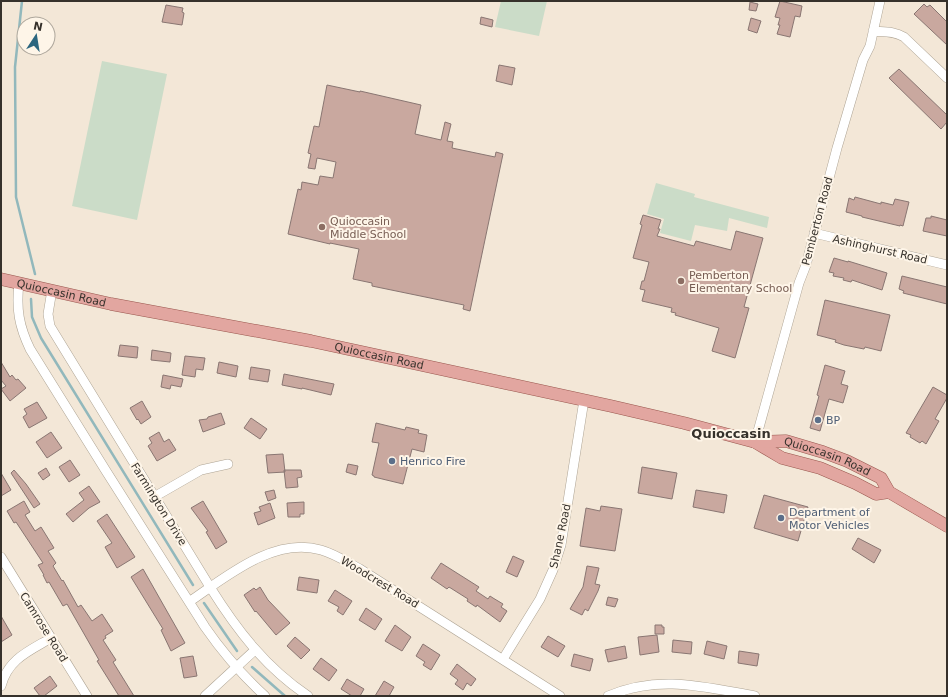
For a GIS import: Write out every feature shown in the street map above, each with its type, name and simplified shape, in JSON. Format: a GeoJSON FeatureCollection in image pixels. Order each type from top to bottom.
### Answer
{"type":"FeatureCollection","features":[{"type":"Feature","properties":{"kind":"main road","name":"Quioccasin Road"},"geometry":{"type":"LineString","coordinates":[[1,279],[169,316],[311,341],[684,423],[755,442],[782,458],[820,468],[876,494],[889,492]]}},
{"type":"Feature","properties":{"kind":"main road","name":"Quioccasin Road"},"geometry":{"type":"LineString","coordinates":[[755,442],[786,441],[823,452],[881,478],[889,492],[947,526]]}},
{"type":"Feature","properties":{"kind":"street","name":"Pemberton Road"},"geometry":{"type":"LineString","coordinates":[[755,442],[799,284],[806,265],[862,60],[870,46],[880,1]]}},
{"type":"Feature","properties":{"kind":"street"},"geometry":{"type":"LineString","coordinates":[[873,32],[890,32],[904,37],[947,78]]}},
{"type":"Feature","properties":{"kind":"street","name":"Ashinghurst Road"},"geometry":{"type":"LineString","coordinates":[[814,233],[947,265]]}},
{"type":"Feature","properties":{"kind":"street"},"geometry":{"type":"LineString","coordinates":[[19,283],[17,298],[19,318],[23,335],[30,349],[218,647],[236,668],[265,696]]}},
{"type":"Feature","properties":{"kind":"street","name":"Farmington Drive"},"geometry":{"type":"LineString","coordinates":[[52,290],[48,314],[50,326],[224,610],[255,650],[268,664],[308,696]]}},
{"type":"Feature","properties":{"kind":"street","name":"Shane Road"},"geometry":{"type":"LineString","coordinates":[[503,659],[540,599],[553,570],[561,544],[584,400]]}},
{"type":"Feature","properties":{"kind":"street"},"geometry":{"type":"LineString","coordinates":[[154,497],[201,470],[228,464]]}},
{"type":"Feature","properties":{"kind":"street","name":"Woodcrest Road"},"geometry":{"type":"LineString","coordinates":[[189,602],[250,562],[268,553],[296,547],[320,550],[335,555],[360,569],[560,696]]}},
{"type":"Feature","properties":{"kind":"street","name":"Camrose Road"},"geometry":{"type":"LineString","coordinates":[[1,558],[87,696]]}},
{"type":"Feature","properties":{"kind":"street"},"geometry":{"type":"LineString","coordinates":[[1,686],[13,663],[27,652],[51,638]]}},
{"type":"Feature","properties":{"kind":"street"},"geometry":{"type":"LineString","coordinates":[[205,696],[255,650]]}},
{"type":"Feature","properties":{"kind":"street"},"geometry":{"type":"LineString","coordinates":[[608,696],[640,686],[670,683],[691,684],[755,696]]}},
{"type":"Feature","properties":{"kind":"green space"},"geometry":{"type":"Polygon","coordinates":[[[501,1],[547,1],[539,36],[495,27],[501,1]]]}},
{"type":"Feature","properties":{"kind":"green space"},"geometry":{"type":"Polygon","coordinates":[[[102,61],[167,74],[137,220],[72,206],[102,61]]]}},
{"type":"Feature","properties":{"kind":"green space"},"geometry":{"type":"Polygon","coordinates":[[[656,183],[695,194],[694,197],[769,217],[767,228],[729,218],[727,231],[695,225],[691,241],[660,233],[664,219],[647,214],[656,183]]]}},
{"type":"Feature","properties":{"kind":"building"},"geometry":{"type":"Polygon","coordinates":[[[780,1],[802,6],[800,17],[795,16],[790,37],[777,34],[780,25],[778,25],[780,18],[775,17],[780,1]]]}},
{"type":"Feature","properties":{"kind":"building"},"geometry":{"type":"Polygon","coordinates":[[[750,2],[758,4],[756,11],[749,10],[750,2]]]}},
{"type":"Feature","properties":{"kind":"building"},"geometry":{"type":"Polygon","coordinates":[[[924,4],[927,7],[930,5],[947,22],[947,45],[914,14],[924,4]]]}},
{"type":"Feature","properties":{"kind":"building"},"geometry":{"type":"Polygon","coordinates":[[[166,5],[183,8],[182,12],[184,13],[182,25],[162,22],[166,5]]]}},
{"type":"Feature","properties":{"kind":"building"},"geometry":{"type":"Polygon","coordinates":[[[481,17],[493,20],[492,27],[480,24],[481,17]]]}},
{"type":"Feature","properties":{"kind":"building"},"geometry":{"type":"Polygon","coordinates":[[[751,18],[761,21],[757,33],[748,30],[751,18]]]}},
{"type":"Feature","properties":{"kind":"building"},"geometry":{"type":"Polygon","coordinates":[[[499,65],[515,68],[512,85],[496,81],[499,65]]]}},
{"type":"Feature","properties":{"kind":"building"},"geometry":{"type":"Polygon","coordinates":[[[899,69],[947,115],[947,122],[941,129],[889,78],[899,69]]]}},
{"type":"Feature","properties":{"kind":"building"},"geometry":{"type":"Polygon","coordinates":[[[327,85],[421,105],[415,134],[441,140],[445,122],[451,124],[447,141],[453,142],[452,148],[495,157],[496,152],[503,154],[470,311],[463,309],[464,305],[372,286],[372,283],[353,279],[359,249],[288,234],[298,189],[301,190],[302,182],[318,185],[320,176],[333,178],[336,162],[317,158],[315,169],[308,168],[311,154],[308,153],[314,126],[319,127],[327,85]]]}},
{"type":"Feature","properties":{"kind":"building"},"geometry":{"type":"Polygon","coordinates":[[[855,197],[881,204],[881,202],[893,205],[895,199],[909,202],[903,226],[846,212],[849,198],[854,200],[855,197]]]}},
{"type":"Feature","properties":{"kind":"building"},"geometry":{"type":"Polygon","coordinates":[[[643,215],[661,220],[658,229],[660,229],[657,236],[694,246],[696,241],[731,250],[736,231],[763,238],[744,307],[749,308],[735,358],[712,351],[719,328],[675,315],[676,313],[671,312],[672,308],[642,301],[645,290],[640,289],[642,281],[644,281],[649,262],[633,258],[642,225],[640,224],[643,215]]]}},
{"type":"Feature","properties":{"kind":"building"},"geometry":{"type":"Polygon","coordinates":[[[931,216],[947,220],[947,236],[923,231],[926,218],[931,218],[931,216]]]}},
{"type":"Feature","properties":{"kind":"building"},"geometry":{"type":"Polygon","coordinates":[[[834,258],[887,273],[882,290],[852,280],[851,282],[843,280],[844,278],[833,276],[834,273],[829,272],[834,258]]]}},
{"type":"Feature","properties":{"kind":"building"},"geometry":{"type":"Polygon","coordinates":[[[902,276],[947,287],[947,304],[903,293],[904,291],[899,289],[902,276]]]}},
{"type":"Feature","properties":{"kind":"building"},"geometry":{"type":"Polygon","coordinates":[[[825,300],[890,315],[881,351],[865,347],[864,349],[844,345],[835,342],[836,340],[817,335],[825,300]]]}},
{"type":"Feature","properties":{"kind":"building"},"geometry":{"type":"Polygon","coordinates":[[[120,345],[138,347],[137,358],[118,356],[120,345]]]}},
{"type":"Feature","properties":{"kind":"building"},"geometry":{"type":"Polygon","coordinates":[[[152,350],[171,353],[170,362],[151,360],[152,350]]]}},
{"type":"Feature","properties":{"kind":"building"},"geometry":{"type":"Polygon","coordinates":[[[185,356],[205,358],[203,370],[196,369],[195,377],[182,375],[185,356]]]}},
{"type":"Feature","properties":{"kind":"building"},"geometry":{"type":"Polygon","coordinates":[[[1,362],[10,377],[12,375],[16,380],[18,379],[26,388],[10,401],[1,389],[6,386],[1,380],[1,362]]]}},
{"type":"Feature","properties":{"kind":"building"},"geometry":{"type":"Polygon","coordinates":[[[219,362],[238,366],[236,377],[217,373],[219,362]]]}},
{"type":"Feature","properties":{"kind":"building"},"geometry":{"type":"Polygon","coordinates":[[[825,365],[845,371],[841,384],[848,386],[843,403],[829,399],[820,431],[810,428],[819,396],[817,395],[825,365]]]}},
{"type":"Feature","properties":{"kind":"building"},"geometry":{"type":"Polygon","coordinates":[[[251,367],[270,370],[268,382],[249,379],[251,367]]]}},
{"type":"Feature","properties":{"kind":"building"},"geometry":{"type":"Polygon","coordinates":[[[284,374],[334,384],[331,395],[282,385],[284,374]]]}},
{"type":"Feature","properties":{"kind":"building"},"geometry":{"type":"Polygon","coordinates":[[[163,375],[183,379],[181,387],[171,385],[170,389],[161,387],[163,375]]]}},
{"type":"Feature","properties":{"kind":"building"},"geometry":{"type":"Polygon","coordinates":[[[933,387],[947,395],[947,398],[935,419],[939,421],[926,444],[922,441],[920,443],[910,437],[911,435],[906,433],[933,387]]]}},
{"type":"Feature","properties":{"kind":"building"},"geometry":{"type":"Polygon","coordinates":[[[142,401],[151,417],[141,424],[130,408],[142,401]]]}},
{"type":"Feature","properties":{"kind":"building"},"geometry":{"type":"Polygon","coordinates":[[[37,402],[47,418],[29,428],[23,417],[27,414],[24,409],[37,402]]]}},
{"type":"Feature","properties":{"kind":"building"},"geometry":{"type":"Polygon","coordinates":[[[221,413],[225,424],[203,432],[199,420],[207,419],[208,417],[221,413]]]}},
{"type":"Feature","properties":{"kind":"building"},"geometry":{"type":"Polygon","coordinates":[[[251,418],[267,429],[260,439],[244,428],[251,418]]]}},
{"type":"Feature","properties":{"kind":"building","name":"Henrico Fire"},"geometry":{"type":"Polygon","coordinates":[[[376,423],[405,430],[406,427],[419,430],[418,433],[427,435],[424,452],[412,449],[403,484],[374,477],[372,475],[379,443],[372,442],[376,423]]]}},
{"type":"Feature","properties":{"kind":"building"},"geometry":{"type":"Polygon","coordinates":[[[51,432],[62,448],[47,458],[36,442],[51,432]]]}},
{"type":"Feature","properties":{"kind":"building"},"geometry":{"type":"Polygon","coordinates":[[[159,432],[164,442],[169,439],[176,450],[157,461],[148,446],[152,443],[149,438],[159,432]]]}},
{"type":"Feature","properties":{"kind":"building"},"geometry":{"type":"Polygon","coordinates":[[[283,454],[285,472],[268,473],[266,455],[283,454]]]}},
{"type":"Feature","properties":{"kind":"building"},"geometry":{"type":"Polygon","coordinates":[[[70,460],[80,475],[69,482],[59,467],[70,460]]]}},
{"type":"Feature","properties":{"kind":"building"},"geometry":{"type":"Polygon","coordinates":[[[348,464],[358,466],[356,475],[346,472],[348,464]]]}},
{"type":"Feature","properties":{"kind":"building"},"geometry":{"type":"Polygon","coordinates":[[[642,467],[677,473],[672,499],[638,493],[642,467]]]}},
{"type":"Feature","properties":{"kind":"building"},"geometry":{"type":"Polygon","coordinates":[[[46,468],[50,475],[43,480],[38,473],[46,468]]]}},
{"type":"Feature","properties":{"kind":"building"},"geometry":{"type":"Polygon","coordinates":[[[14,470],[40,504],[34,508],[11,473],[14,470]]]}},
{"type":"Feature","properties":{"kind":"building"},"geometry":{"type":"Polygon","coordinates":[[[284,470],[301,470],[302,477],[297,478],[298,487],[286,488],[284,470]]]}},
{"type":"Feature","properties":{"kind":"building"},"geometry":{"type":"Polygon","coordinates":[[[1,473],[11,490],[1,496],[1,473]]]}},
{"type":"Feature","properties":{"kind":"building"},"geometry":{"type":"Polygon","coordinates":[[[89,486],[100,502],[89,508],[73,522],[66,514],[84,500],[79,493],[89,486]]]}},
{"type":"Feature","properties":{"kind":"building"},"geometry":{"type":"Polygon","coordinates":[[[274,490],[276,498],[268,501],[265,492],[274,490]]]}},
{"type":"Feature","properties":{"kind":"building"},"geometry":{"type":"Polygon","coordinates":[[[696,490],[727,495],[724,513],[693,507],[696,490]]]}},
{"type":"Feature","properties":{"kind":"building","name":"Department of Motor Vehicles"},"geometry":{"type":"Polygon","coordinates":[[[764,495],[808,507],[798,541],[754,528],[764,495]]]}},
{"type":"Feature","properties":{"kind":"building"},"geometry":{"type":"Polygon","coordinates":[[[24,501],[30,512],[25,515],[35,531],[41,527],[54,548],[48,551],[56,563],[53,566],[62,581],[63,580],[78,607],[81,605],[92,621],[102,614],[113,631],[105,636],[106,638],[103,640],[116,660],[113,662],[134,696],[119,696],[97,661],[99,660],[67,604],[63,606],[49,582],[47,583],[38,565],[43,563],[7,511],[24,501]]]}},
{"type":"Feature","properties":{"kind":"building"},"geometry":{"type":"Polygon","coordinates":[[[203,501],[227,542],[216,549],[206,532],[208,531],[191,508],[203,501]]]}},
{"type":"Feature","properties":{"kind":"building"},"geometry":{"type":"Polygon","coordinates":[[[304,502],[304,514],[300,514],[300,517],[288,517],[287,503],[304,502]]]}},
{"type":"Feature","properties":{"kind":"building"},"geometry":{"type":"Polygon","coordinates":[[[270,503],[275,518],[258,525],[254,513],[261,511],[259,507],[270,503]]]}},
{"type":"Feature","properties":{"kind":"building"},"geometry":{"type":"Polygon","coordinates":[[[601,506],[622,509],[615,551],[580,546],[586,508],[600,511],[601,506]]]}},
{"type":"Feature","properties":{"kind":"building"},"geometry":{"type":"Polygon","coordinates":[[[107,514],[135,557],[117,568],[105,547],[112,543],[97,521],[107,514]]]}},
{"type":"Feature","properties":{"kind":"building"},"geometry":{"type":"Polygon","coordinates":[[[858,538],[881,550],[874,563],[852,549],[858,538]]]}},
{"type":"Feature","properties":{"kind":"building"},"geometry":{"type":"Polygon","coordinates":[[[513,556],[524,561],[517,577],[506,572],[513,556]]]}},
{"type":"Feature","properties":{"kind":"building"},"geometry":{"type":"Polygon","coordinates":[[[441,563],[479,587],[476,591],[488,599],[490,596],[503,604],[501,607],[507,611],[500,622],[477,605],[476,607],[467,601],[468,599],[449,587],[447,589],[431,578],[441,563]]]}},
{"type":"Feature","properties":{"kind":"building"},"geometry":{"type":"Polygon","coordinates":[[[587,566],[599,568],[595,584],[600,585],[588,611],[585,609],[582,615],[570,609],[583,587],[587,566]]]}},
{"type":"Feature","properties":{"kind":"building"},"geometry":{"type":"Polygon","coordinates":[[[143,569],[185,643],[171,651],[161,630],[163,629],[131,577],[143,569]]]}},
{"type":"Feature","properties":{"kind":"building"},"geometry":{"type":"Polygon","coordinates":[[[299,577],[319,580],[317,593],[297,590],[299,577]]]}},
{"type":"Feature","properties":{"kind":"building"},"geometry":{"type":"Polygon","coordinates":[[[260,587],[268,600],[290,623],[276,635],[256,611],[255,612],[244,595],[254,588],[256,590],[260,587]]]}},
{"type":"Feature","properties":{"kind":"building"},"geometry":{"type":"Polygon","coordinates":[[[335,590],[352,601],[343,615],[337,611],[339,607],[328,601],[335,590]]]}},
{"type":"Feature","properties":{"kind":"building"},"geometry":{"type":"Polygon","coordinates":[[[608,597],[618,599],[615,607],[606,605],[608,597]]]}},
{"type":"Feature","properties":{"kind":"building"},"geometry":{"type":"Polygon","coordinates":[[[366,608],[382,619],[375,630],[359,620],[366,608]]]}},
{"type":"Feature","properties":{"kind":"building"},"geometry":{"type":"Polygon","coordinates":[[[1,616],[12,635],[1,642],[1,616]]]}},
{"type":"Feature","properties":{"kind":"building"},"geometry":{"type":"Polygon","coordinates":[[[395,625],[411,637],[402,651],[385,641],[395,625]]]}},
{"type":"Feature","properties":{"kind":"building"},"geometry":{"type":"Polygon","coordinates":[[[655,625],[662,625],[662,627],[664,627],[664,634],[655,634],[655,625]]]}},
{"type":"Feature","properties":{"kind":"building"},"geometry":{"type":"Polygon","coordinates":[[[657,635],[659,652],[640,655],[638,637],[657,635]]]}},
{"type":"Feature","properties":{"kind":"building"},"geometry":{"type":"Polygon","coordinates":[[[548,636],[565,646],[558,657],[541,647],[548,636]]]}},
{"type":"Feature","properties":{"kind":"building"},"geometry":{"type":"Polygon","coordinates":[[[295,637],[310,650],[301,659],[287,646],[295,637]]]}},
{"type":"Feature","properties":{"kind":"building"},"geometry":{"type":"Polygon","coordinates":[[[673,640],[692,642],[691,654],[672,652],[673,640]]]}},
{"type":"Feature","properties":{"kind":"building"},"geometry":{"type":"Polygon","coordinates":[[[707,641],[727,646],[724,659],[704,654],[707,641]]]}},
{"type":"Feature","properties":{"kind":"building"},"geometry":{"type":"Polygon","coordinates":[[[423,644],[440,655],[431,670],[423,665],[425,662],[416,656],[423,644]]]}},
{"type":"Feature","properties":{"kind":"building"},"geometry":{"type":"Polygon","coordinates":[[[625,646],[627,658],[608,662],[605,650],[625,646]]]}},
{"type":"Feature","properties":{"kind":"building"},"geometry":{"type":"Polygon","coordinates":[[[739,651],[759,654],[757,666],[738,663],[739,651]]]}},
{"type":"Feature","properties":{"kind":"building"},"geometry":{"type":"Polygon","coordinates":[[[574,654],[593,659],[590,671],[571,666],[574,654]]]}},
{"type":"Feature","properties":{"kind":"building"},"geometry":{"type":"Polygon","coordinates":[[[193,656],[197,676],[184,678],[180,658],[193,656]]]}},
{"type":"Feature","properties":{"kind":"building"},"geometry":{"type":"Polygon","coordinates":[[[321,658],[337,670],[329,681],[313,669],[321,658]]]}},
{"type":"Feature","properties":{"kind":"building"},"geometry":{"type":"Polygon","coordinates":[[[457,664],[476,679],[471,686],[467,683],[463,690],[455,684],[458,680],[450,674],[457,664]]]}},
{"type":"Feature","properties":{"kind":"building"},"geometry":{"type":"Polygon","coordinates":[[[50,676],[57,686],[44,696],[40,696],[34,688],[50,676]]]}},
{"type":"Feature","properties":{"kind":"building"},"geometry":{"type":"Polygon","coordinates":[[[347,679],[364,689],[360,696],[352,696],[341,689],[347,679]]]}},
{"type":"Feature","properties":{"kind":"building"},"geometry":{"type":"Polygon","coordinates":[[[384,681],[394,687],[389,696],[375,696],[384,681]]]}},
{"type":"Feature","properties":{"kind":"waterway"},"geometry":{"type":"LineString","coordinates":[[22,1],[15,67],[16,197],[35,274]]}},
{"type":"Feature","properties":{"kind":"waterway"},"geometry":{"type":"LineString","coordinates":[[31,299],[32,317],[41,338],[193,585]]}},
{"type":"Feature","properties":{"kind":"waterway"},"geometry":{"type":"LineString","coordinates":[[204,603],[237,651]]}},
{"type":"Feature","properties":{"kind":"waterway"},"geometry":{"type":"LineString","coordinates":[[252,667],[285,696]]}},
{"type":"Feature","properties":{"kind":"place","name":"Quioccasin Middle School"},"geometry":{"type":"Point","coordinates":[322,227]}},
{"type":"Feature","properties":{"kind":"place","name":"Pemberton Elementary School"},"geometry":{"type":"Point","coordinates":[681,281]}},
{"type":"Feature","properties":{"kind":"place","name":"BP"},"geometry":{"type":"Point","coordinates":[818,420]}},
{"type":"Feature","properties":{"kind":"place","name":"Henrico Fire"},"geometry":{"type":"Point","coordinates":[392,461]}},
{"type":"Feature","properties":{"kind":"place","name":"Department of Motor Vehicles"},"geometry":{"type":"Point","coordinates":[781,518]}},
{"type":"Feature","properties":{"kind":"district","name":"Quioccasin"},"geometry":{"type":"Point","coordinates":[731,433]}}]}
